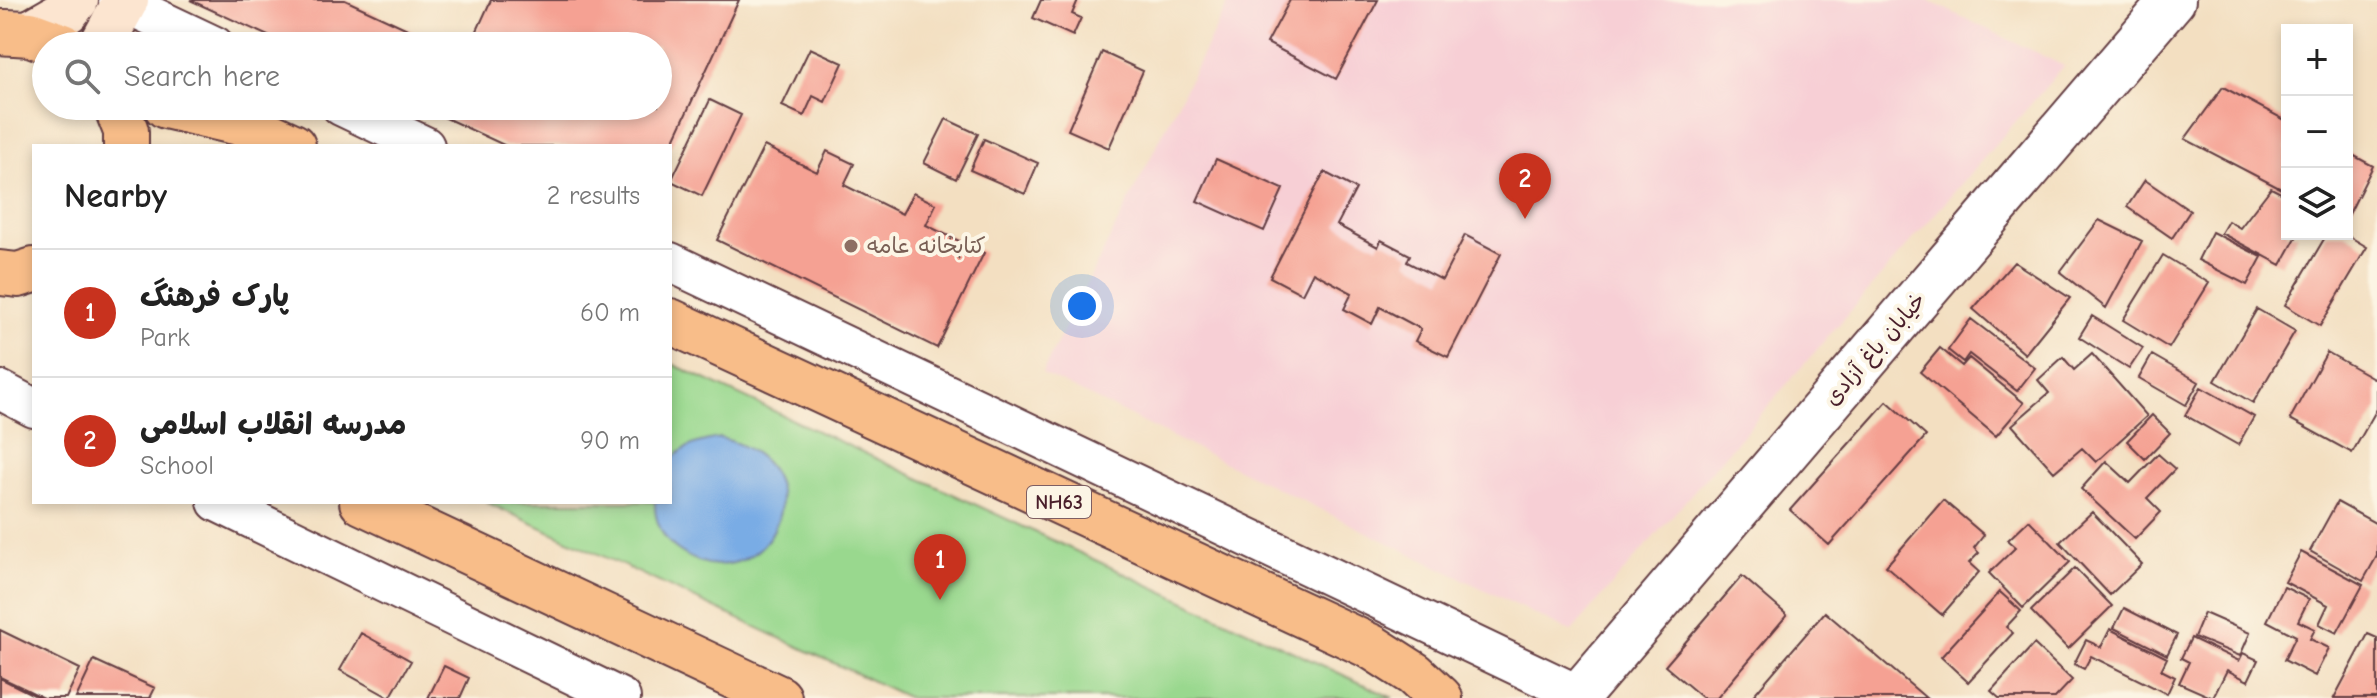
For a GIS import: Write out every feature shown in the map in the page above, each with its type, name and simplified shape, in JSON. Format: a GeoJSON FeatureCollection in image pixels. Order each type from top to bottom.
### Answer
{"type":"FeatureCollection","features":[{"type":"Feature","properties":{"kind":"highway"},"geometry":{"type":"LineString","coordinates":[[0,32],[32,35]]}},
{"type":"Feature","properties":{"kind":"highway"},"geometry":{"type":"LineString","coordinates":[[122,120],[126,144]]}},
{"type":"Feature","properties":{"kind":"highway"},"geometry":{"type":"LineString","coordinates":[[226,120],[248,125],[289,144]]}},
{"type":"Feature","properties":{"kind":"highway","name":"NH63"},"geometry":{"type":"LineString","coordinates":[[672,322],[1372,647],[1414,674],[1440,698]]}},
{"type":"Feature","properties":{"kind":"highway"},"geometry":{"type":"LineString","coordinates":[[366,504],[779,698]]}},
{"type":"Feature","properties":{"kind":"main road"},"geometry":{"type":"LineString","coordinates":[[0,32],[29,33],[67,11],[76,0]]}},
{"type":"Feature","properties":{"kind":"main road"},"geometry":{"type":"LineString","coordinates":[[108,32],[123,1]]}},
{"type":"Feature","properties":{"kind":"street","name":"خیابان باغ آزادی"},"geometry":{"type":"LineString","coordinates":[[1577,696],[2173,0]]}},
{"type":"Feature","properties":{"kind":"street"},"geometry":{"type":"LineString","coordinates":[[123,1],[186,32]]}},
{"type":"Feature","properties":{"kind":"street"},"geometry":{"type":"LineString","coordinates":[[370,120],[421,144]]}},
{"type":"Feature","properties":{"kind":"street"},"geometry":{"type":"LineString","coordinates":[[672,263],[1577,696]]}},
{"type":"Feature","properties":{"kind":"street"},"geometry":{"type":"LineString","coordinates":[[0,390],[32,407]]}},
{"type":"Feature","properties":{"kind":"street"},"geometry":{"type":"LineString","coordinates":[[221,504],[621,698]]}},
{"type":"Feature","properties":{"kind":"shaded area"},"geometry":{"type":"Polygon","coordinates":[[[1230,0],[1927,0],[2064,66],[1571,632],[1042,373],[1230,0]]]}},
{"type":"Feature","properties":{"kind":"green space"},"geometry":{"type":"Polygon","coordinates":[[[672,364],[1393,698],[909,698],[490,504],[672,504],[672,364]]]}},
{"type":"Feature","properties":{"kind":"water"},"geometry":{"type":"Polygon","coordinates":[[[720,438],[756,454],[775,476],[781,502],[775,528],[759,549],[736,562],[709,564],[678,550],[668,541],[658,522],[655,504],[672,504],[672,459],[681,451],[720,438]]]}},
{"type":"Feature","properties":{"kind":"building"},"geometry":{"type":"Polygon","coordinates":[[[190,0],[345,0],[414,32],[260,32],[190,0]]]}},
{"type":"Feature","properties":{"kind":"building"},"geometry":{"type":"Polygon","coordinates":[[[491,0],[739,0],[672,144],[502,144],[450,120],[672,120],[672,32],[476,32],[491,0]]]}},
{"type":"Feature","properties":{"kind":"building"},"geometry":{"type":"Polygon","coordinates":[[[1041,0],[1078,0],[1072,14],[1081,18],[1073,36],[1033,18],[1041,0]]]}},
{"type":"Feature","properties":{"kind":"building"},"geometry":{"type":"Polygon","coordinates":[[[1290,0],[1378,0],[1336,79],[1267,43],[1290,0]]]}},
{"type":"Feature","properties":{"kind":"building"},"geometry":{"type":"Polygon","coordinates":[[[810,48],[843,63],[825,102],[813,96],[804,116],[782,106],[810,48]]]}},
{"type":"Feature","properties":{"kind":"building"},"geometry":{"type":"Polygon","coordinates":[[[1102,52],[1143,71],[1109,148],[1068,130],[1102,52]]]}},
{"type":"Feature","properties":{"kind":"building"},"geometry":{"type":"Polygon","coordinates":[[[2223,87],[2281,118],[2281,189],[2185,139],[2223,87]]]}},
{"type":"Feature","properties":{"kind":"building"},"geometry":{"type":"Polygon","coordinates":[[[710,100],[741,115],[702,196],[672,179],[710,100]]]}},
{"type":"Feature","properties":{"kind":"building"},"geometry":{"type":"Polygon","coordinates":[[[946,119],[978,134],[956,179],[924,163],[946,119]]]}},
{"type":"Feature","properties":{"kind":"building"},"geometry":{"type":"Polygon","coordinates":[[[984,139],[1038,163],[1025,194],[970,170],[984,139]]]}},
{"type":"Feature","properties":{"kind":"building"},"geometry":{"type":"Polygon","coordinates":[[[764,146],[817,172],[827,151],[854,164],[844,185],[902,214],[913,193],[936,204],[926,225],[984,253],[937,348],[717,240],[764,146]]]}},
{"type":"Feature","properties":{"kind":"building"},"geometry":{"type":"Polygon","coordinates":[[[2353,155],[2373,166],[2353,206],[2353,155]]]}},
{"type":"Feature","properties":{"kind":"building"},"geometry":{"type":"Polygon","coordinates":[[[1216,159],[1283,189],[1264,231],[1197,201],[1216,159]]]}},
{"type":"Feature","properties":{"kind":"building"},"geometry":{"type":"Polygon","coordinates":[[[1324,172],[1356,189],[1337,225],[1378,247],[1381,240],[1410,255],[1407,262],[1442,280],[1465,235],[1501,254],[1448,357],[1415,341],[1421,329],[1380,307],[1372,324],[1344,309],[1352,293],[1313,272],[1302,294],[1270,277],[1324,172]]]}},
{"type":"Feature","properties":{"kind":"building"},"geometry":{"type":"Polygon","coordinates":[[[2145,180],[2190,211],[2172,238],[2127,207],[2145,180]]]}},
{"type":"Feature","properties":{"kind":"building"},"geometry":{"type":"Polygon","coordinates":[[[2271,188],[2281,193],[2281,240],[2295,240],[2281,265],[2221,233],[2228,221],[2240,228],[2271,188]]]}},
{"type":"Feature","properties":{"kind":"building"},"geometry":{"type":"Polygon","coordinates":[[[2099,220],[2142,241],[2106,308],[2060,272],[2099,220]]]}},
{"type":"Feature","properties":{"kind":"building"},"geometry":{"type":"Polygon","coordinates":[[[2212,232],[2262,257],[2247,285],[2198,260],[2212,232]]]}},
{"type":"Feature","properties":{"kind":"building"},"geometry":{"type":"Polygon","coordinates":[[[2353,239],[2367,247],[2320,326],[2285,305],[2323,240],[2353,239]]]}},
{"type":"Feature","properties":{"kind":"building"},"geometry":{"type":"Polygon","coordinates":[[[2163,255],[2209,283],[2169,348],[2123,320],[2163,255]]]}},
{"type":"Feature","properties":{"kind":"building"},"geometry":{"type":"Polygon","coordinates":[[[2014,262],[2070,298],[2025,354],[1973,309],[2014,262]]]}},
{"type":"Feature","properties":{"kind":"building"},"geometry":{"type":"Polygon","coordinates":[[[2257,309],[2295,331],[2253,403],[2215,381],[2257,309]]]}},
{"type":"Feature","properties":{"kind":"building"},"geometry":{"type":"Polygon","coordinates":[[[2092,316],[2143,348],[2129,369],[2079,337],[2092,316]]]}},
{"type":"Feature","properties":{"kind":"building"},"geometry":{"type":"Polygon","coordinates":[[[1971,319],[2035,368],[2017,391],[1969,354],[1963,362],[1948,350],[1971,319]]]}},
{"type":"Feature","properties":{"kind":"building"},"geometry":{"type":"Polygon","coordinates":[[[1940,348],[1962,366],[1969,358],[2024,403],[1996,436],[1920,372],[1940,348]]]}},
{"type":"Feature","properties":{"kind":"building"},"geometry":{"type":"Polygon","coordinates":[[[2327,352],[2377,380],[2377,409],[2352,453],[2290,419],[2327,352]]]}},
{"type":"Feature","properties":{"kind":"building"},"geometry":{"type":"Polygon","coordinates":[[[2092,354],[2147,416],[2096,462],[2082,448],[2054,472],[2012,425],[2049,393],[2038,380],[2063,357],[2074,370],[2092,354]]]}},
{"type":"Feature","properties":{"kind":"building"},"geometry":{"type":"Polygon","coordinates":[[[2152,355],[2199,382],[2186,405],[2139,378],[2152,355]]]}},
{"type":"Feature","properties":{"kind":"building"},"geometry":{"type":"Polygon","coordinates":[[[2201,387],[2254,417],[2238,445],[2185,415],[2201,387]]]}},
{"type":"Feature","properties":{"kind":"building"},"geometry":{"type":"Polygon","coordinates":[[[1887,401],[1926,436],[1829,545],[1790,510],[1887,401]]]}},
{"type":"Feature","properties":{"kind":"building"},"geometry":{"type":"Polygon","coordinates":[[[2152,415],[2170,433],[2145,459],[2127,441],[2152,415]]]}},
{"type":"Feature","properties":{"kind":"building"},"geometry":{"type":"Polygon","coordinates":[[[2158,454],[2175,469],[2147,498],[2161,512],[2135,539],[2081,489],[2106,461],[2130,483],[2158,454]]]}},
{"type":"Feature","properties":{"kind":"building"},"geometry":{"type":"Polygon","coordinates":[[[1943,500],[1984,535],[1974,548],[1979,553],[1969,563],[1979,572],[1942,615],[1886,566],[1943,500]]]}},
{"type":"Feature","properties":{"kind":"building"},"geometry":{"type":"Polygon","coordinates":[[[2337,502],[2377,524],[2377,556],[2363,581],[2310,551],[2337,502]]]}},
{"type":"Feature","properties":{"kind":"building"},"geometry":{"type":"Polygon","coordinates":[[[2092,512],[2142,564],[2110,595],[2060,542],[2092,512]]]}},
{"type":"Feature","properties":{"kind":"building"},"geometry":{"type":"Polygon","coordinates":[[[2029,520],[2070,562],[2023,608],[1989,573],[2016,547],[2008,540],[2029,520]]]}},
{"type":"Feature","properties":{"kind":"building"},"geometry":{"type":"Polygon","coordinates":[[[2301,552],[2363,585],[2337,633],[2319,624],[2328,605],[2285,582],[2301,552]]]}},
{"type":"Feature","properties":{"kind":"building"},"geometry":{"type":"Polygon","coordinates":[[[2075,568],[2112,606],[2068,649],[2031,611],[2075,568]]]}},
{"type":"Feature","properties":{"kind":"building"},"geometry":{"type":"Polygon","coordinates":[[[1742,576],[1787,615],[1717,698],[1703,698],[1665,666],[1742,576]]]}},
{"type":"Feature","properties":{"kind":"building"},"geometry":{"type":"Polygon","coordinates":[[[2284,587],[2309,599],[2298,621],[2315,629],[2310,639],[2329,648],[2315,676],[2284,660],[2296,636],[2267,621],[2284,587]]]}},
{"type":"Feature","properties":{"kind":"building"},"geometry":{"type":"Polygon","coordinates":[[[2000,592],[2021,611],[2006,627],[2013,633],[1968,682],[1941,657],[2000,592]]]}},
{"type":"Feature","properties":{"kind":"building"},"geometry":{"type":"Polygon","coordinates":[[[2124,608],[2177,635],[2167,655],[2114,628],[2124,608]]]}},
{"type":"Feature","properties":{"kind":"building"},"geometry":{"type":"Polygon","coordinates":[[[1825,612],[1926,698],[1751,698],[1825,612]]]}},
{"type":"Feature","properties":{"kind":"building"},"geometry":{"type":"Polygon","coordinates":[[[2204,613],[2250,633],[2240,656],[2194,637],[2204,613]]]}},
{"type":"Feature","properties":{"kind":"building"},"geometry":{"type":"Polygon","coordinates":[[[2110,629],[2167,658],[2161,670],[2175,677],[2167,694],[2091,656],[2084,669],[2074,664],[2086,640],[2101,647],[2110,629]]]}},
{"type":"Feature","properties":{"kind":"building"},"geometry":{"type":"Polygon","coordinates":[[[0,630],[80,669],[66,698],[44,698],[0,677],[0,630]]]}},
{"type":"Feature","properties":{"kind":"building"},"geometry":{"type":"Polygon","coordinates":[[[361,633],[411,661],[390,698],[340,670],[361,633]]]}},
{"type":"Feature","properties":{"kind":"building"},"geometry":{"type":"Polygon","coordinates":[[[2368,634],[2377,638],[2377,698],[2334,698],[2368,634]]]}},
{"type":"Feature","properties":{"kind":"building"},"geometry":{"type":"Polygon","coordinates":[[[2191,638],[2239,661],[2243,653],[2258,660],[2248,681],[2227,670],[2213,698],[2179,683],[2189,662],[2181,658],[2191,638]]]}},
{"type":"Feature","properties":{"kind":"building"},"geometry":{"type":"Polygon","coordinates":[[[2034,644],[2072,680],[2055,698],[1999,698],[1991,691],[2034,644]]]}},
{"type":"Feature","properties":{"kind":"building"},"geometry":{"type":"Polygon","coordinates":[[[94,660],[155,688],[150,698],[76,698],[94,660]]]}},
{"type":"Feature","properties":{"kind":"building"},"geometry":{"type":"Polygon","coordinates":[[[444,666],[469,678],[460,698],[428,698],[444,666]]]}},
{"type":"Feature","properties":{"kind":"building"},"geometry":{"type":"Polygon","coordinates":[[[0,678],[40,698],[0,698],[0,678]]]}},
{"type":"Feature","properties":{"kind":"place","name":"مدرسه انقلاب اسلامی"},"geometry":{"type":"Point","coordinates":[1525,219]}},
{"type":"Feature","properties":{"kind":"place","name":"کتابخانه عامه"},"geometry":{"type":"Point","coordinates":[851,246]}},
{"type":"Feature","properties":{"kind":"place","name":"پارک فرهنگ"},"geometry":{"type":"Point","coordinates":[940,600]}}]}
